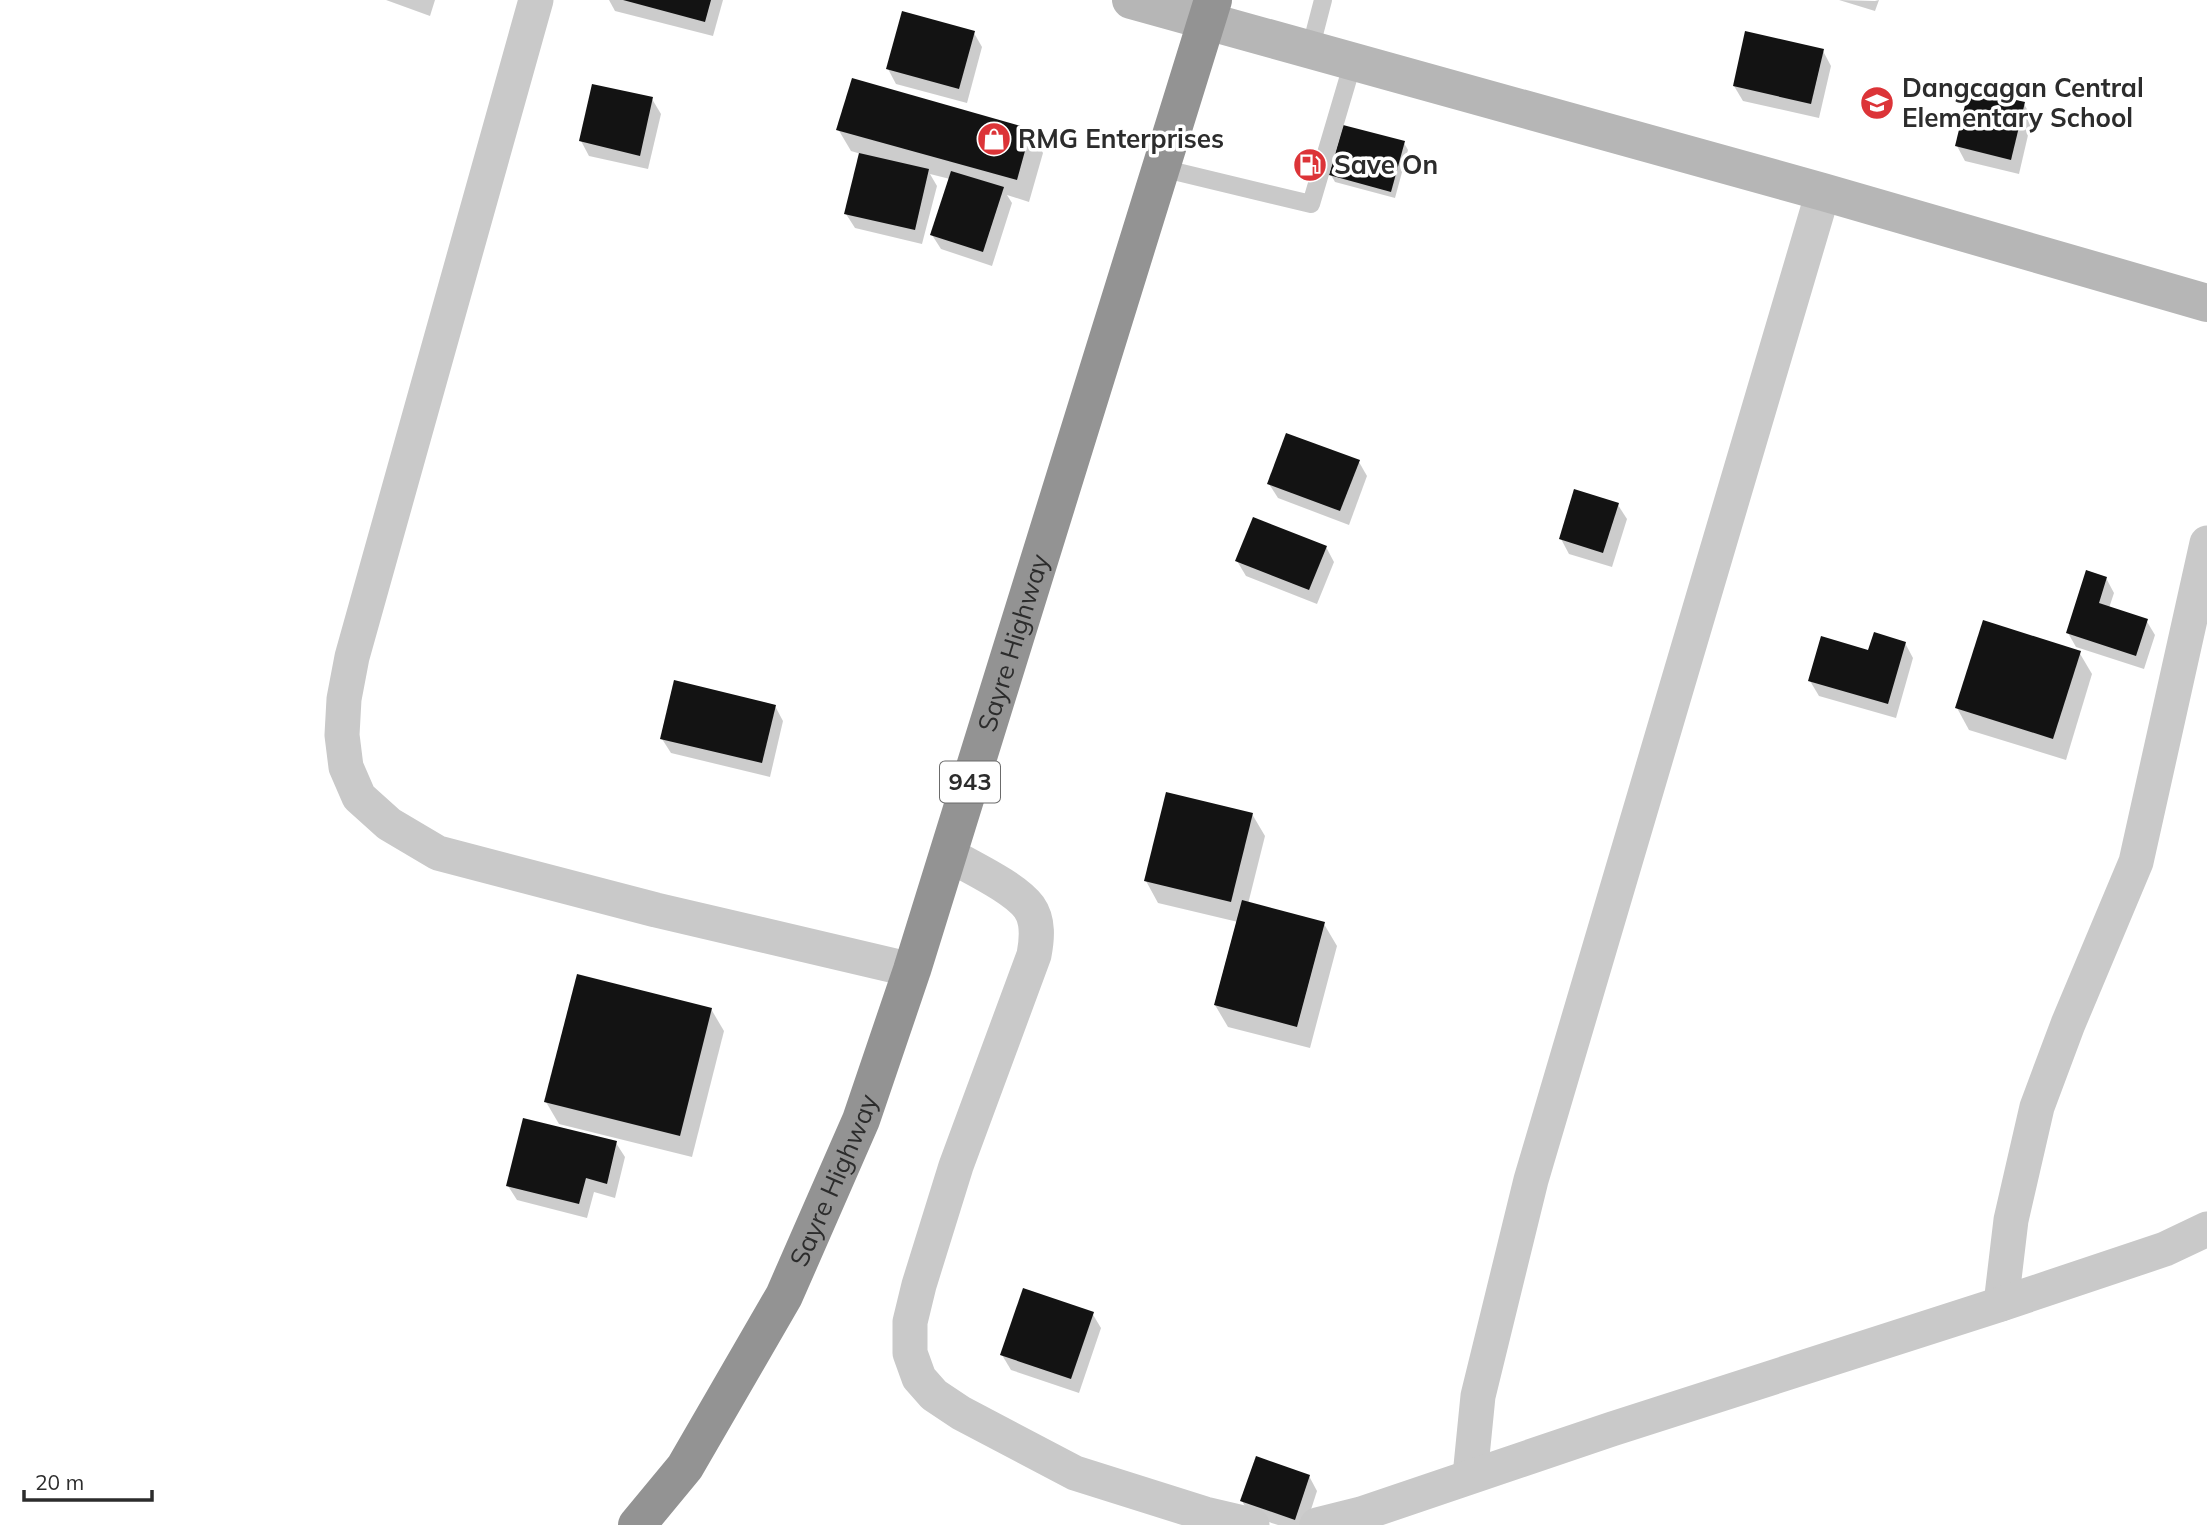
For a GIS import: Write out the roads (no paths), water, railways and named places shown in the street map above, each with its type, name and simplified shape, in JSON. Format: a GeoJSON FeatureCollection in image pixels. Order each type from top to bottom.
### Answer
{"type":"FeatureCollection","features":[{"type":"Feature","properties":{"kind":"highway","name":"Sayre Highway"},"geometry":{"type":"LineString","coordinates":[[638,1525],[685,1467],[784,1296],[860,1120],[912,970],[1210,10]]}},
{"type":"Feature","properties":{"kind":"street"},"geometry":{"type":"LineString","coordinates":[[536,0],[352,657],[344,699],[342,735],[346,767],[359,797],[389,824],[438,853],[656,910],[912,970]]}},
{"type":"Feature","properties":{"kind":"street"},"geometry":{"type":"LineString","coordinates":[[1131,0],[1210,10],[1310,50],[1823,192],[2207,303]]}},
{"type":"Feature","properties":{"kind":"street"},"geometry":{"type":"LineString","coordinates":[[1470,1476],[1478,1396],[1531,1181],[1823,192]]}},
{"type":"Feature","properties":{"kind":"street"},"geometry":{"type":"LineString","coordinates":[[2001,1304],[2011,1220],[2038,1107],[2068,1024],[2136,862],[2207,543]]}},
{"type":"Feature","properties":{"kind":"street"},"geometry":{"type":"LineString","coordinates":[[947,853],[1016,894],[1030,908],[1038,937],[1034,955],[956,1166],[919,1285],[910,1322],[910,1353],[919,1378],[934,1395],[961,1413],[1074,1473],[1205,1514],[1252,1525]]}},
{"type":"Feature","properties":{"kind":"street"},"geometry":{"type":"LineString","coordinates":[[1317,1525],[1361,1514],[1470,1476],[2001,1304],[2165,1249],[2207,1229]]}},
{"type":"Feature","properties":{"kind":"lane"},"geometry":{"type":"LineString","coordinates":[[1310,50],[1323,0]]}},
{"type":"Feature","properties":{"kind":"lane"},"geometry":{"type":"LineString","coordinates":[[1161,168],[1311,204],[1353,62]]}},
{"type":"Feature","properties":{"kind":"place","name":"Dangcagan Central Elementary School"},"geometry":{"type":"Point","coordinates":[1877,103]}},
{"type":"Feature","properties":{"kind":"place","name":"RMG Enterprises"},"geometry":{"type":"Point","coordinates":[994,139]}},
{"type":"Feature","properties":{"kind":"place","name":"Save On"},"geometry":{"type":"Point","coordinates":[1310,165]}}]}
